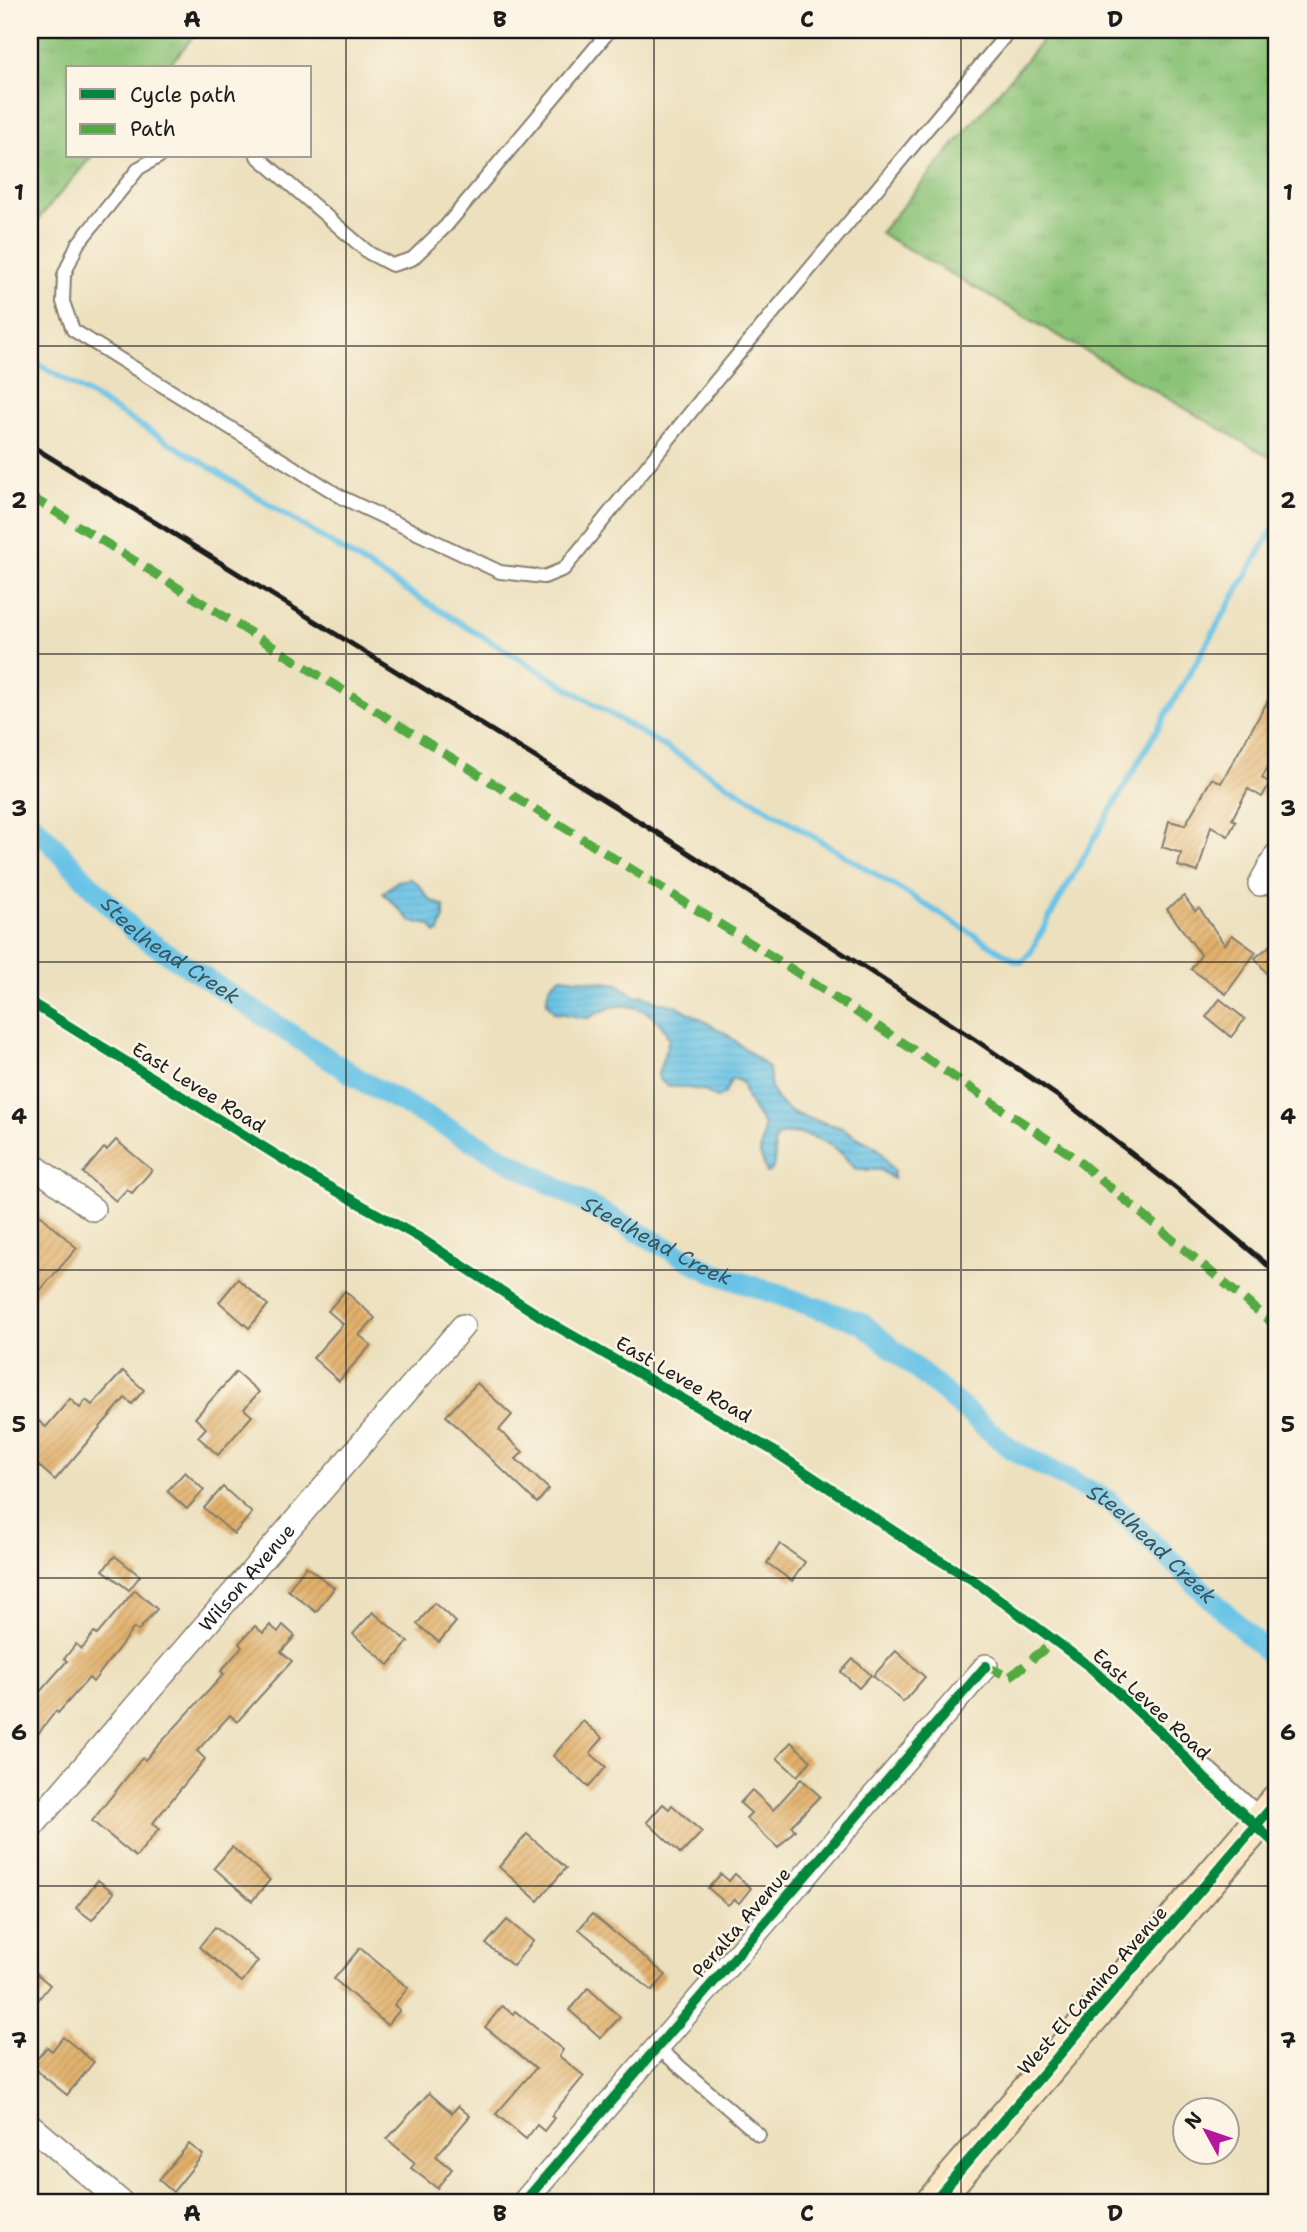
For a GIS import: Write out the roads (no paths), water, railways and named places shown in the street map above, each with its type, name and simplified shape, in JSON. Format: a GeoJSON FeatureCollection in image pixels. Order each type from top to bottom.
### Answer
{"type":"FeatureCollection","features":[{"type":"Feature","properties":{"kind":"main road","name":"West El Camino Avenue"},"geometry":{"type":"LineString","coordinates":[[933,2202],[1273,1816]]}},
{"type":"Feature","properties":{"kind":"street"},"geometry":{"type":"LineString","coordinates":[[1261,884],[1277,854]]}},
{"type":"Feature","properties":{"kind":"street"},"geometry":{"type":"LineString","coordinates":[[30,1163],[93,1209]]}},
{"type":"Feature","properties":{"kind":"street","name":"Wilson Avenue"},"geometry":{"type":"LineString","coordinates":[[30,1829],[463,1326]]}},
{"type":"Feature","properties":{"kind":"street","name":"Peralta Avenue"},"geometry":{"type":"LineString","coordinates":[[524,2202],[986,1666]]}},
{"type":"Feature","properties":{"kind":"street"},"geometry":{"type":"LineString","coordinates":[[30,2125],[121,2202]]}},
{"type":"Feature","properties":{"kind":"lane"},"geometry":{"type":"LineString","coordinates":[[259,158],[369,253],[393,265],[412,259],[446,226],[610,30]]}},
{"type":"Feature","properties":{"kind":"lane"},"geometry":{"type":"LineString","coordinates":[[157,158],[139,169],[77,245],[64,275],[63,302],[73,330],[343,498],[500,572],[544,577],[564,569],[731,362],[1010,30]]}},
{"type":"Feature","properties":{"kind":"lane"},"geometry":{"type":"LineString","coordinates":[[1170,1741],[1273,1816]]}},
{"type":"Feature","properties":{"kind":"lane"},"geometry":{"type":"LineString","coordinates":[[657,2047],[759,2135]]}},
{"type":"Feature","properties":{"kind":"water"},"geometry":{"type":"Polygon","coordinates":[[[410,879],[417,883],[430,900],[444,906],[439,932],[436,933],[430,925],[411,921],[383,893],[398,881],[410,879]]]}},
{"type":"Feature","properties":{"kind":"water"},"geometry":{"type":"Polygon","coordinates":[[[561,977],[618,984],[636,997],[643,995],[679,1007],[725,1033],[768,1067],[773,1093],[787,1109],[795,1114],[845,1129],[876,1148],[894,1170],[893,1179],[881,1170],[857,1170],[828,1144],[810,1136],[792,1133],[776,1138],[775,1159],[772,1170],[767,1173],[760,1154],[764,1126],[747,1099],[742,1082],[731,1080],[725,1093],[717,1098],[703,1090],[666,1085],[659,1079],[658,1074],[669,1040],[661,1024],[647,1013],[630,1006],[606,1009],[588,1018],[555,1013],[547,1003],[548,995],[551,985],[561,977]]]}},
{"type":"Feature","properties":{"kind":"waterway"},"geometry":{"type":"LineString","coordinates":[[30,359],[1021,962],[1029,955],[1277,522]]}},
{"type":"Feature","properties":{"kind":"waterway","name":"Steelhead Creek"},"geometry":{"type":"LineString","coordinates":[[30,821],[135,932],[364,1082],[711,1272],[862,1323],[1011,1449],[1109,1501],[1277,1662]]}},
{"type":"Feature","properties":{"kind":"railway"},"geometry":{"type":"LineString","coordinates":[[30,445],[672,842],[977,1041],[1062,1099],[1183,1194],[1277,1273]]}}]}
